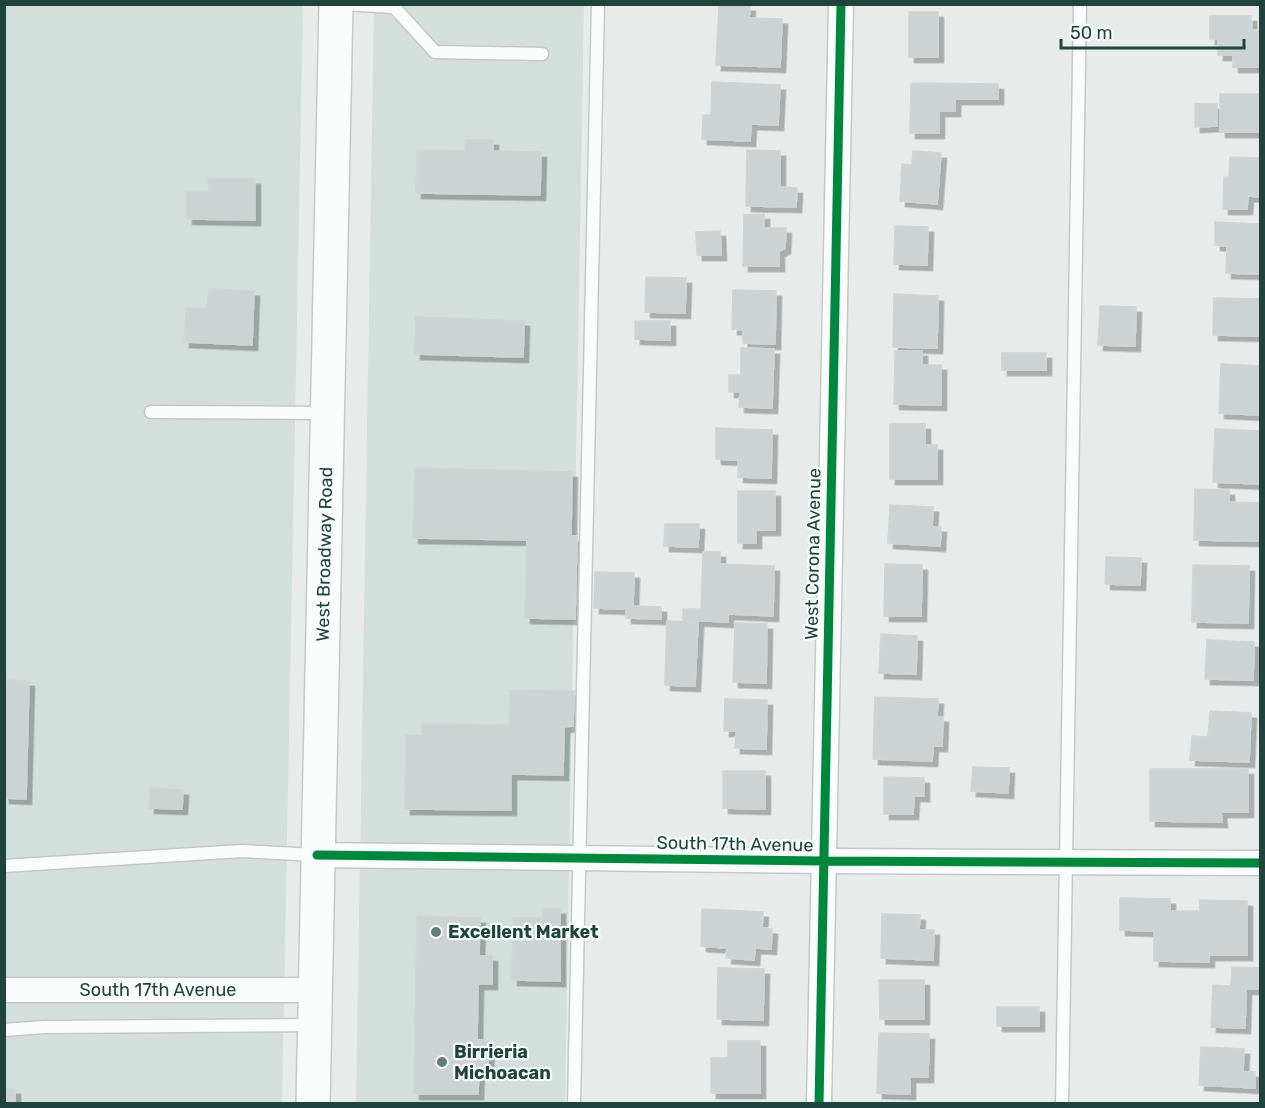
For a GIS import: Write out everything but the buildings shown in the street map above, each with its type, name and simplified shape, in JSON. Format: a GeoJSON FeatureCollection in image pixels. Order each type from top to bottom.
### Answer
{"type":"FeatureCollection","features":[{"type":"Feature","properties":{"kind":"main road","name":"West Broadway Road"},"geometry":{"type":"LineString","coordinates":[[313,1104],[336,4]]}},
{"type":"Feature","properties":{"kind":"street","name":"West Corona Avenue"},"geometry":{"type":"LineString","coordinates":[[819,1104],[841,4]]}},
{"type":"Feature","properties":{"kind":"street","name":"South 17th Avenue"},"geometry":{"type":"LineString","coordinates":[[317,855],[1260,863]]}},
{"type":"Feature","properties":{"kind":"street","name":"South 17th Avenue"},"geometry":{"type":"LineString","coordinates":[[4,990],[314,990]]}},
{"type":"Feature","properties":{"kind":"lane"},"geometry":{"type":"LineString","coordinates":[[344,4],[394,7],[435,52],[542,54]]}},
{"type":"Feature","properties":{"kind":"lane"},"geometry":{"type":"LineString","coordinates":[[574,1104],[598,4]]}},
{"type":"Feature","properties":{"kind":"lane"},"geometry":{"type":"LineString","coordinates":[[1062,1104],[1080,4]]}},
{"type":"Feature","properties":{"kind":"lane"},"geometry":{"type":"LineString","coordinates":[[151,412],[327,413]]}},
{"type":"Feature","properties":{"kind":"lane"},"geometry":{"type":"LineString","coordinates":[[4,866],[242,851],[317,855]]}},
{"type":"Feature","properties":{"kind":"lane"},"geometry":{"type":"LineString","coordinates":[[4,1030],[44,1027],[313,1025]]}},
{"type":"Feature","properties":{"kind":"shaded area"},"geometry":{"type":"Polygon","coordinates":[[[5,5],[303,5],[282,1103],[5,1104],[5,5]]]}},
{"type":"Feature","properties":{"kind":"shaded area"},"geometry":{"type":"Polygon","coordinates":[[[374,5],[584,5],[565,1103],[356,1104],[374,5]]]}},
{"type":"Feature","properties":{"kind":"cycle path"},"geometry":{"type":"LineString","coordinates":[[819,1104],[841,4]]}},
{"type":"Feature","properties":{"kind":"cycle path"},"geometry":{"type":"LineString","coordinates":[[317,855],[1260,863]]}},
{"type":"Feature","properties":{"kind":"place","name":"Excellent Market"},"geometry":{"type":"Point","coordinates":[436,932]}},
{"type":"Feature","properties":{"kind":"place","name":"Birrieria Michoacan"},"geometry":{"type":"Point","coordinates":[442,1062]}}]}
